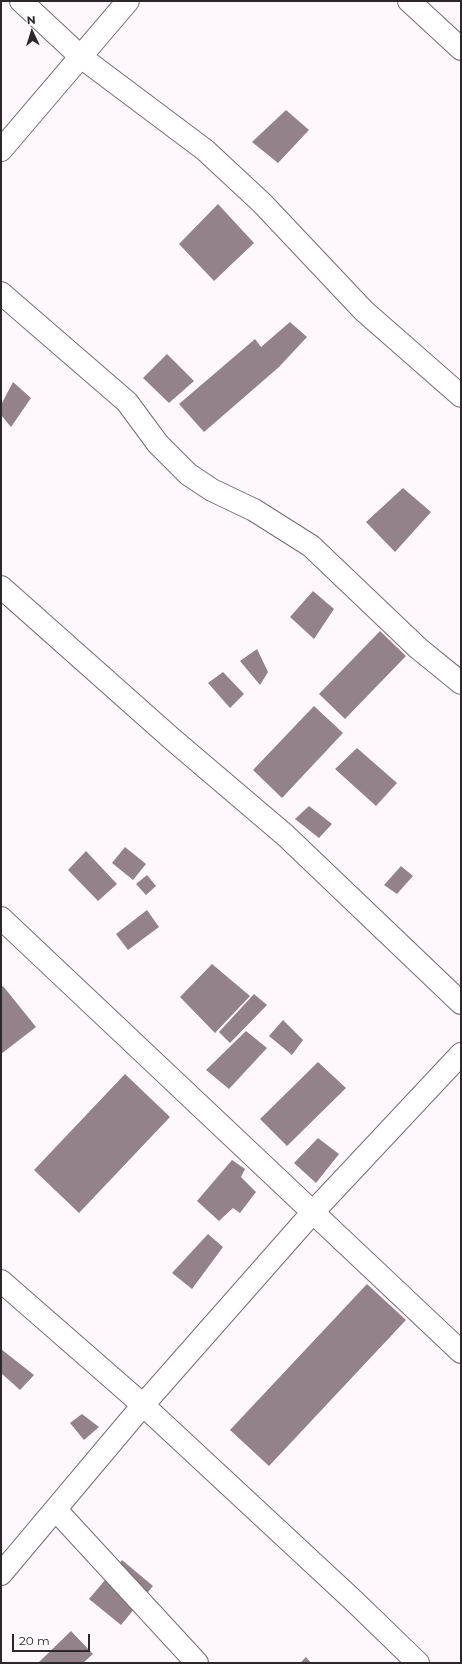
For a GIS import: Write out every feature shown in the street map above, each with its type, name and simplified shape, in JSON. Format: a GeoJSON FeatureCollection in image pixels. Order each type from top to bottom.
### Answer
{"type":"FeatureCollection","features":[{"type":"Feature","properties":{"kind":"street"},"geometry":{"type":"LineString","coordinates":[[21,1],[81,57],[205,150],[262,203],[364,311],[461,396]]}},
{"type":"Feature","properties":{"kind":"street"},"geometry":{"type":"LineString","coordinates":[[1,150],[128,1]]}},
{"type":"Feature","properties":{"kind":"street"},"geometry":{"type":"LineString","coordinates":[[408,1],[461,49]]}},
{"type":"Feature","properties":{"kind":"street"},"geometry":{"type":"LineString","coordinates":[[1,293],[127,402],[158,444],[188,474],[212,490],[254,510],[311,546],[418,648],[461,683]]}},
{"type":"Feature","properties":{"kind":"street"},"geometry":{"type":"LineString","coordinates":[[1,588],[171,738],[284,835],[461,1003]]}},
{"type":"Feature","properties":{"kind":"street"},"geometry":{"type":"LineString","coordinates":[[1,918],[461,1352]]}},
{"type":"Feature","properties":{"kind":"street"},"geometry":{"type":"LineString","coordinates":[[1,1574],[143,1405],[314,1212],[461,1054]]}},
{"type":"Feature","properties":{"kind":"street"},"geometry":{"type":"LineString","coordinates":[[1,1281],[143,1405],[354,1601],[418,1663]]}},
{"type":"Feature","properties":{"kind":"street"},"geometry":{"type":"LineString","coordinates":[[56,1510],[197,1663]]}},
{"type":"Feature","properties":{"kind":"building"},"geometry":{"type":"Polygon","coordinates":[[[286,110],[309,130],[278,163],[252,142],[286,110]]]}},
{"type":"Feature","properties":{"kind":"building"},"geometry":{"type":"Polygon","coordinates":[[[218,204],[254,243],[214,281],[179,244],[218,204]]]}},
{"type":"Feature","properties":{"kind":"building"},"geometry":{"type":"Polygon","coordinates":[[[290,322],[307,337],[279,367],[204,432],[179,404],[255,339],[261,347],[290,322]]]}},
{"type":"Feature","properties":{"kind":"building"},"geometry":{"type":"Polygon","coordinates":[[[167,354],[194,381],[169,403],[143,378],[167,354]]]}},
{"type":"Feature","properties":{"kind":"building"},"geometry":{"type":"Polygon","coordinates":[[[13,382],[31,398],[11,427],[1,415],[1,405],[13,382]]]}},
{"type":"Feature","properties":{"kind":"building"},"geometry":{"type":"Polygon","coordinates":[[[403,488],[431,512],[395,552],[366,522],[403,488]]]}},
{"type":"Feature","properties":{"kind":"building"},"geometry":{"type":"Polygon","coordinates":[[[313,591],[334,609],[314,639],[290,617],[313,591]]]}},
{"type":"Feature","properties":{"kind":"building"},"geometry":{"type":"Polygon","coordinates":[[[380,631],[406,656],[345,719],[319,694],[380,631]]]}},
{"type":"Feature","properties":{"kind":"building"},"geometry":{"type":"Polygon","coordinates":[[[257,649],[268,672],[260,685],[240,661],[257,649]]]}},
{"type":"Feature","properties":{"kind":"building"},"geometry":{"type":"Polygon","coordinates":[[[223,672],[244,694],[230,708],[208,683],[223,672]]]}},
{"type":"Feature","properties":{"kind":"building"},"geometry":{"type":"Polygon","coordinates":[[[314,706],[343,733],[282,798],[253,770],[314,706]]]}},
{"type":"Feature","properties":{"kind":"building"},"geometry":{"type":"Polygon","coordinates":[[[357,748],[397,783],[376,806],[335,769],[357,748]]]}},
{"type":"Feature","properties":{"kind":"building"},"geometry":{"type":"Polygon","coordinates":[[[309,806],[332,824],[319,838],[295,819],[309,806]]]}},
{"type":"Feature","properties":{"kind":"building"},"geometry":{"type":"Polygon","coordinates":[[[125,847],[146,864],[133,880],[112,863],[125,847]]]}},
{"type":"Feature","properties":{"kind":"building"},"geometry":{"type":"Polygon","coordinates":[[[86,851],[117,884],[98,901],[68,870],[86,851]]]}},
{"type":"Feature","properties":{"kind":"building"},"geometry":{"type":"Polygon","coordinates":[[[401,866],[413,876],[397,894],[384,885],[401,866]]]}},
{"type":"Feature","properties":{"kind":"building"},"geometry":{"type":"Polygon","coordinates":[[[147,875],[156,886],[146,895],[136,884],[147,875]]]}},
{"type":"Feature","properties":{"kind":"building"},"geometry":{"type":"Polygon","coordinates":[[[147,910],[159,927],[128,950],[116,934],[147,910]]]}},
{"type":"Feature","properties":{"kind":"building"},"geometry":{"type":"Polygon","coordinates":[[[212,964],[250,996],[215,1033],[180,997],[212,964]]]}},
{"type":"Feature","properties":{"kind":"building"},"geometry":{"type":"Polygon","coordinates":[[[3,986],[36,1027],[1,1054],[1,988],[3,986]]]}},
{"type":"Feature","properties":{"kind":"building"},"geometry":{"type":"Polygon","coordinates":[[[254,994],[267,1005],[230,1043],[219,1032],[254,994]]]}},
{"type":"Feature","properties":{"kind":"building"},"geometry":{"type":"Polygon","coordinates":[[[283,1020],[303,1040],[292,1055],[269,1036],[283,1020]]]}},
{"type":"Feature","properties":{"kind":"building"},"geometry":{"type":"Polygon","coordinates":[[[246,1031],[267,1048],[229,1089],[206,1070],[246,1031]]]}},
{"type":"Feature","properties":{"kind":"building"},"geometry":{"type":"Polygon","coordinates":[[[318,1062],[346,1088],[287,1146],[260,1119],[318,1062]]]}},
{"type":"Feature","properties":{"kind":"building"},"geometry":{"type":"Polygon","coordinates":[[[125,1074],[170,1117],[79,1213],[34,1170],[125,1074]]]}},
{"type":"Feature","properties":{"kind":"building"},"geometry":{"type":"Polygon","coordinates":[[[318,1138],[339,1154],[316,1183],[294,1163],[318,1138]]]}},
{"type":"Feature","properties":{"kind":"building"},"geometry":{"type":"Polygon","coordinates":[[[232,1160],[245,1169],[241,1177],[256,1192],[240,1213],[233,1208],[219,1221],[197,1201],[232,1160]]]}},
{"type":"Feature","properties":{"kind":"building"},"geometry":{"type":"Polygon","coordinates":[[[208,1234],[223,1247],[192,1289],[172,1273],[208,1234]]]}},
{"type":"Feature","properties":{"kind":"building"},"geometry":{"type":"Polygon","coordinates":[[[367,1284],[406,1320],[269,1466],[230,1430],[367,1284]]]}},
{"type":"Feature","properties":{"kind":"building"},"geometry":{"type":"Polygon","coordinates":[[[1,1349],[34,1375],[20,1390],[1,1373],[1,1349]]]}},
{"type":"Feature","properties":{"kind":"building"},"geometry":{"type":"Polygon","coordinates":[[[82,1414],[99,1427],[84,1440],[70,1423],[82,1414]]]}},
{"type":"Feature","properties":{"kind":"building"},"geometry":{"type":"Polygon","coordinates":[[[122,1560],[153,1586],[121,1625],[89,1599],[122,1560]]]}},
{"type":"Feature","properties":{"kind":"building"},"geometry":{"type":"Polygon","coordinates":[[[71,1631],[93,1654],[83,1663],[38,1663],[71,1631]]]}},
{"type":"Feature","properties":{"kind":"building"},"geometry":{"type":"Polygon","coordinates":[[[306,1657],[311,1663],[300,1663],[306,1657]]]}}]}
